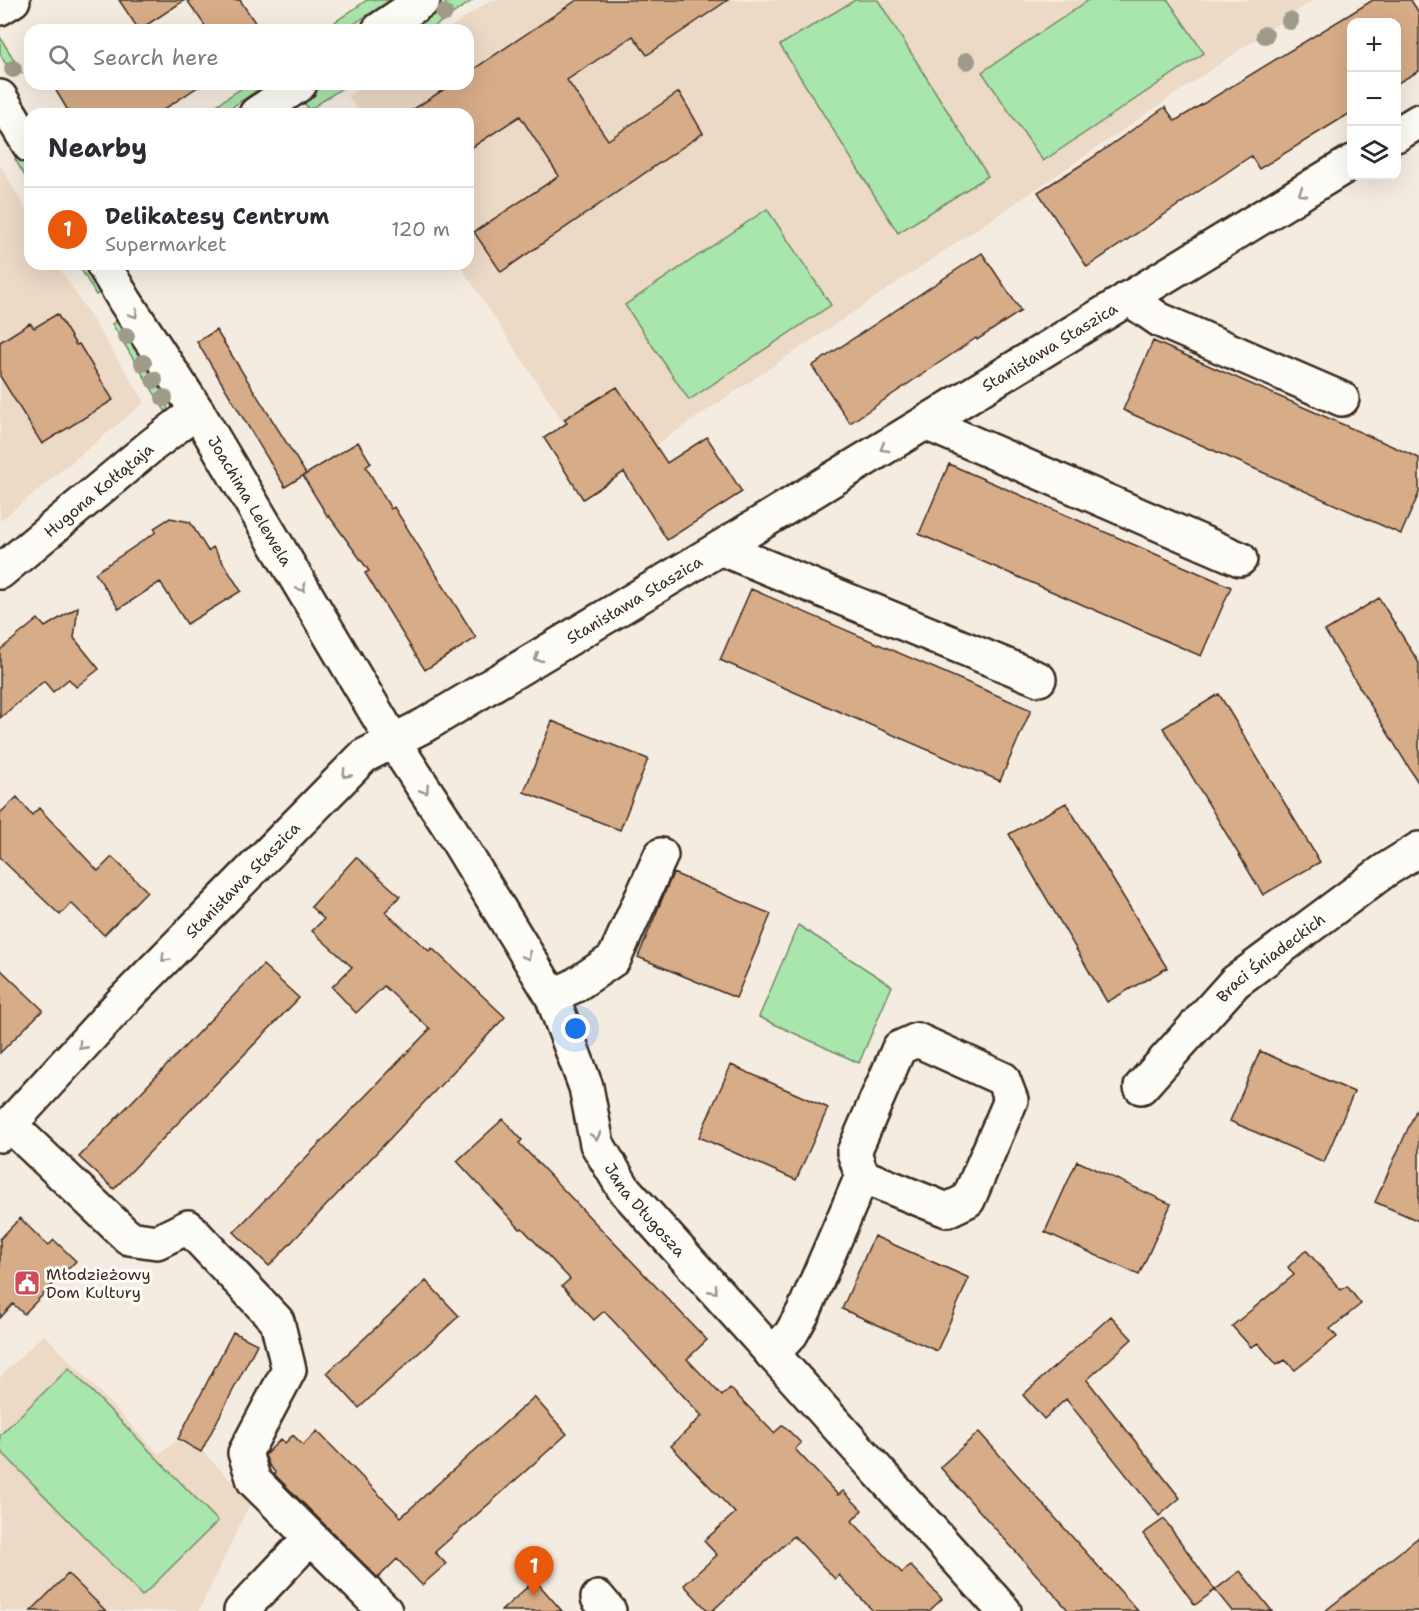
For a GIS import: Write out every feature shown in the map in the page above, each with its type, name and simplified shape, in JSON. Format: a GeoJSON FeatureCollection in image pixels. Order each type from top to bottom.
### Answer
{"type":"FeatureCollection","features":[{"type":"Feature","properties":{"kind":"street"},"geometry":{"type":"LineString","coordinates":[[0,8],[13,0]]}},
{"type":"Feature","properties":{"kind":"street"},"geometry":{"type":"LineString","coordinates":[[388,24],[423,0]]}},
{"type":"Feature","properties":{"kind":"street"},"geometry":{"type":"LineString","coordinates":[[265,108],[291,90]]}},
{"type":"Feature","properties":{"kind":"street"},"geometry":{"type":"LineString","coordinates":[[0,97],[24,136]]}},
{"type":"Feature","properties":{"kind":"street"},"geometry":{"type":"LineString","coordinates":[[1401,132],[1419,121]]}},
{"type":"Feature","properties":{"kind":"street","name":"Stanisława Staszica"},"geometry":{"type":"LineString","coordinates":[[5,1130],[122,1002],[364,756],[425,725],[720,548],[1347,165]]}},
{"type":"Feature","properties":{"kind":"street","name":"Joachima Lelewela"},"geometry":{"type":"LineString","coordinates":[[107,270],[198,411],[393,741]]}},
{"type":"Feature","properties":{"kind":"street"},"geometry":{"type":"LineString","coordinates":[[1128,298],[1160,320],[1342,399]]}},
{"type":"Feature","properties":{"kind":"street","name":"Hugona Kołłątaja"},"geometry":{"type":"LineString","coordinates":[[0,572],[157,441],[198,411]]}},
{"type":"Feature","properties":{"kind":"street"},"geometry":{"type":"LineString","coordinates":[[926,423],[1240,559]]}},
{"type":"Feature","properties":{"kind":"street"},"geometry":{"type":"LineString","coordinates":[[720,548],[1039,679]]}},
{"type":"Feature","properties":{"kind":"street","name":"Jana Długosza"},"geometry":{"type":"LineString","coordinates":[[393,741],[448,825],[552,996],[586,1088],[597,1144],[624,1189],[1004,1611]]}},
{"type":"Feature","properties":{"kind":"street","name":"Braci Śniadeckich"},"geometry":{"type":"LineString","coordinates":[[1141,1088],[1235,982],[1359,889],[1419,849]]}},
{"type":"Feature","properties":{"kind":"street"},"geometry":{"type":"LineString","coordinates":[[552,996],[574,986],[614,959],[661,855]]}},
{"type":"Feature","properties":{"kind":"street"},"geometry":{"type":"LineString","coordinates":[[772,1354],[791,1334],[804,1311],[862,1176],[854,1152],[899,1048],[917,1040],[1003,1079],[1011,1100],[968,1200],[947,1210],[862,1176]]}},
{"type":"Feature","properties":{"kind":"street"},"geometry":{"type":"LineString","coordinates":[[5,1130],[129,1238],[157,1242],[188,1227],[277,1321],[289,1370],[245,1453],[254,1481],[385,1611]]}},
{"type":"Feature","properties":{"kind":"street"},"geometry":{"type":"LineString","coordinates":[[241,1611],[310,1538]]}},
{"type":"Feature","properties":{"kind":"shaded area"},"geometry":{"type":"Polygon","coordinates":[[[491,0],[1313,0],[602,481],[463,270],[474,270],[474,108],[356,108],[348,96],[357,90],[474,90],[474,24],[455,24],[491,0]]]}},
{"type":"Feature","properties":{"kind":"shaded area"},"geometry":{"type":"Polygon","coordinates":[[[0,164],[24,206],[24,270],[61,270],[145,402],[0,521],[0,164]]]}},
{"type":"Feature","properties":{"kind":"shaded area"},"geometry":{"type":"Polygon","coordinates":[[[44,1334],[159,1454],[176,1441],[203,1452],[251,1501],[199,1611],[0,1611],[0,1377],[44,1334]]]}},
{"type":"Feature","properties":{"kind":"green space"},"geometry":{"type":"Polygon","coordinates":[[[367,0],[390,0],[354,24],[336,24],[335,22],[367,0]]]}},
{"type":"Feature","properties":{"kind":"green space"},"geometry":{"type":"Polygon","coordinates":[[[451,0],[473,0],[438,24],[415,24],[451,0]]]}},
{"type":"Feature","properties":{"kind":"green space"},"geometry":{"type":"Polygon","coordinates":[[[855,0],[878,0],[988,176],[898,233],[780,45],[855,0]]]}},
{"type":"Feature","properties":{"kind":"green space"},"geometry":{"type":"Polygon","coordinates":[[[1089,0],[1168,0],[1204,53],[1043,161],[982,72],[1089,0]]]}},
{"type":"Feature","properties":{"kind":"green space"},"geometry":{"type":"Polygon","coordinates":[[[0,37],[22,73],[12,75],[0,54],[0,37]]]}},
{"type":"Feature","properties":{"kind":"green space"},"geometry":{"type":"Polygon","coordinates":[[[239,90],[257,90],[231,108],[212,108],[239,90]]]}},
{"type":"Feature","properties":{"kind":"green space"},"geometry":{"type":"Polygon","coordinates":[[[316,90],[339,90],[312,108],[308,108],[302,99],[316,90]]]}},
{"type":"Feature","properties":{"kind":"green space"},"geometry":{"type":"Polygon","coordinates":[[[20,155],[24,161],[24,175],[15,159],[20,155]]]}},
{"type":"Feature","properties":{"kind":"green space"},"geometry":{"type":"Polygon","coordinates":[[[767,209],[831,305],[689,400],[625,305],[767,209]]]}},
{"type":"Feature","properties":{"kind":"green space"},"geometry":{"type":"Polygon","coordinates":[[[81,270],[91,270],[103,291],[96,295],[81,270]]]}},
{"type":"Feature","properties":{"kind":"green space"},"geometry":{"type":"Polygon","coordinates":[[[120,319],[166,394],[167,414],[112,324],[120,319]]]}},
{"type":"Feature","properties":{"kind":"green space"},"geometry":{"type":"Polygon","coordinates":[[[798,925],[892,986],[859,1063],[759,1017],[798,925]]]}},
{"type":"Feature","properties":{"kind":"green space"},"geometry":{"type":"Polygon","coordinates":[[[69,1368],[218,1521],[142,1596],[0,1450],[0,1435],[69,1368]]]}},
{"type":"Feature","properties":{"kind":"building"},"geometry":{"type":"Polygon","coordinates":[[[119,0],[185,0],[148,24],[135,24],[119,0]]]}},
{"type":"Feature","properties":{"kind":"building"},"geometry":{"type":"Polygon","coordinates":[[[187,0],[240,0],[256,24],[204,24],[187,0]]]}},
{"type":"Feature","properties":{"kind":"building"},"geometry":{"type":"Polygon","coordinates":[[[577,0],[728,0],[647,55],[633,36],[567,80],[608,140],[679,92],[703,133],[501,272],[474,232],[559,176],[520,116],[474,146],[474,108],[415,108],[443,90],[474,90],[474,69],[577,0]]]}},
{"type":"Feature","properties":{"kind":"building"},"geometry":{"type":"Polygon","coordinates":[[[1373,0],[1411,0],[1419,13],[1419,71],[1401,81],[1401,18],[1347,18],[1347,115],[1259,169],[1251,156],[1087,267],[1038,192],[1165,107],[1175,121],[1373,0]]]}},
{"type":"Feature","properties":{"kind":"building"},"geometry":{"type":"Polygon","coordinates":[[[56,90],[193,90],[166,108],[66,108],[56,90]]]}},
{"type":"Feature","properties":{"kind":"building"},"geometry":{"type":"Polygon","coordinates":[[[982,253],[1021,311],[977,340],[976,338],[850,423],[812,366],[982,253]]]}},
{"type":"Feature","properties":{"kind":"building"},"geometry":{"type":"Polygon","coordinates":[[[57,314],[76,345],[79,344],[113,400],[42,444],[0,376],[0,342],[30,323],[34,328],[57,314]]]}},
{"type":"Feature","properties":{"kind":"building"},"geometry":{"type":"Polygon","coordinates":[[[216,330],[306,474],[285,487],[197,342],[216,330]]]}},
{"type":"Feature","properties":{"kind":"building"},"geometry":{"type":"Polygon","coordinates":[[[1153,341],[1419,458],[1419,493],[1401,534],[1123,410],[1153,341]]]}},
{"type":"Feature","properties":{"kind":"building"},"geometry":{"type":"Polygon","coordinates":[[[617,387],[667,463],[707,437],[742,492],[667,540],[624,472],[583,499],[544,438],[567,423],[564,419],[617,387]]]}},
{"type":"Feature","properties":{"kind":"building"},"geometry":{"type":"Polygon","coordinates":[[[358,442],[371,463],[366,467],[391,509],[394,507],[476,638],[425,670],[365,573],[369,571],[328,517],[303,476],[358,442]]]}},
{"type":"Feature","properties":{"kind":"building"},"geometry":{"type":"Polygon","coordinates":[[[949,464],[1231,587],[1201,656],[919,534],[949,464]]]}},
{"type":"Feature","properties":{"kind":"building"},"geometry":{"type":"Polygon","coordinates":[[[170,518],[190,522],[208,551],[213,547],[241,591],[187,624],[160,582],[119,609],[95,573],[156,532],[154,528],[170,518]]]}},
{"type":"Feature","properties":{"kind":"building"},"geometry":{"type":"Polygon","coordinates":[[[751,589],[1031,710],[1000,781],[720,660],[751,589]]]}},
{"type":"Feature","properties":{"kind":"building"},"geometry":{"type":"Polygon","coordinates":[[[1379,598],[1419,663],[1419,784],[1325,631],[1379,598]]]}},
{"type":"Feature","properties":{"kind":"building"},"geometry":{"type":"Polygon","coordinates":[[[78,607],[74,638],[99,669],[76,687],[69,679],[53,692],[44,681],[0,718],[0,650],[38,619],[45,627],[78,607]]]}},
{"type":"Feature","properties":{"kind":"building"},"geometry":{"type":"Polygon","coordinates":[[[1219,694],[1320,862],[1263,895],[1163,728],[1219,694]]]}},
{"type":"Feature","properties":{"kind":"building"},"geometry":{"type":"Polygon","coordinates":[[[552,721],[648,759],[620,830],[524,792],[552,721]]]}},
{"type":"Feature","properties":{"kind":"building"},"geometry":{"type":"Polygon","coordinates":[[[17,797],[32,815],[39,808],[98,871],[112,857],[147,891],[104,935],[71,903],[60,915],[0,858],[0,813],[17,797]]]}},
{"type":"Feature","properties":{"kind":"building"},"geometry":{"type":"Polygon","coordinates":[[[1066,803],[1167,968],[1107,1002],[1009,834],[1066,803]]]}},
{"type":"Feature","properties":{"kind":"building"},"geometry":{"type":"Polygon","coordinates":[[[356,857],[400,896],[385,912],[429,951],[432,948],[505,1017],[269,1266],[234,1232],[430,1029],[384,986],[356,1013],[332,987],[352,967],[312,931],[324,919],[311,907],[356,857]]]}},
{"type":"Feature","properties":{"kind":"building"},"geometry":{"type":"Polygon","coordinates":[[[673,873],[771,914],[736,998],[638,957],[673,873]]]}},
{"type":"Feature","properties":{"kind":"building"},"geometry":{"type":"Polygon","coordinates":[[[263,965],[299,998],[114,1189],[79,1157],[263,965]]]}},
{"type":"Feature","properties":{"kind":"building"},"geometry":{"type":"Polygon","coordinates":[[[0,969],[43,1010],[0,1053],[0,969]]]}},
{"type":"Feature","properties":{"kind":"building"},"geometry":{"type":"Polygon","coordinates":[[[1260,1051],[1354,1092],[1324,1162],[1230,1121],[1260,1051]]]}},
{"type":"Feature","properties":{"kind":"building"},"geometry":{"type":"Polygon","coordinates":[[[731,1065],[828,1108],[796,1180],[699,1137],[731,1065]]]}},
{"type":"Feature","properties":{"kind":"building"},"geometry":{"type":"Polygon","coordinates":[[[1419,1104],[1419,1221],[1375,1202],[1419,1104]]]}},
{"type":"Feature","properties":{"kind":"building"},"geometry":{"type":"Polygon","coordinates":[[[503,1119],[522,1140],[519,1143],[707,1340],[687,1359],[722,1396],[730,1388],[774,1433],[783,1425],[801,1443],[795,1449],[838,1495],[843,1491],[862,1510],[852,1521],[902,1573],[910,1565],[942,1599],[929,1611],[873,1611],[839,1575],[835,1579],[794,1536],[712,1611],[708,1611],[684,1585],[717,1555],[704,1541],[735,1513],[671,1446],[702,1416],[604,1311],[594,1320],[562,1286],[570,1279],[457,1161],[503,1119]]]}},
{"type":"Feature","properties":{"kind":"building"},"geometry":{"type":"Polygon","coordinates":[[[1077,1161],[1171,1204],[1139,1275],[1045,1232],[1077,1161]]]}},
{"type":"Feature","properties":{"kind":"building","name":"Młodzieżowy Dom Kultury"},"geometry":{"type":"Polygon","coordinates":[[[20,1218],[48,1246],[54,1240],[76,1261],[24,1314],[13,1304],[0,1318],[0,1239],[20,1218]]]}},
{"type":"Feature","properties":{"kind":"building"},"geometry":{"type":"Polygon","coordinates":[[[874,1236],[969,1278],[937,1351],[842,1309],[874,1236]]]}},
{"type":"Feature","properties":{"kind":"building"},"geometry":{"type":"Polygon","coordinates":[[[1306,1250],[1341,1290],[1347,1286],[1361,1304],[1330,1329],[1337,1337],[1295,1370],[1285,1360],[1277,1365],[1258,1343],[1251,1347],[1232,1326],[1294,1275],[1288,1267],[1306,1250]]]}},
{"type":"Feature","properties":{"kind":"building"},"geometry":{"type":"Polygon","coordinates":[[[426,1281],[459,1316],[359,1408],[327,1373],[426,1281]]]}},
{"type":"Feature","properties":{"kind":"building"},"geometry":{"type":"Polygon","coordinates":[[[1111,1316],[1132,1339],[1087,1380],[1180,1498],[1159,1516],[1066,1399],[1044,1419],[1023,1395],[1111,1316]]]}},
{"type":"Feature","properties":{"kind":"building"},"geometry":{"type":"Polygon","coordinates":[[[233,1332],[257,1344],[201,1452],[178,1439],[233,1332]]]}},
{"type":"Feature","properties":{"kind":"building"},"geometry":{"type":"Polygon","coordinates":[[[534,1397],[567,1434],[435,1552],[446,1564],[422,1585],[397,1559],[378,1578],[274,1474],[265,1455],[281,1439],[285,1443],[293,1435],[303,1445],[317,1431],[401,1517],[534,1397]]]}},
{"type":"Feature","properties":{"kind":"building"},"geometry":{"type":"Polygon","coordinates":[[[979,1432],[1138,1611],[1069,1611],[940,1467],[979,1432]]]}},
{"type":"Feature","properties":{"kind":"building"},"geometry":{"type":"Polygon","coordinates":[[[1164,1519],[1215,1590],[1195,1605],[1143,1534],[1164,1519]]]}},
{"type":"Feature","properties":{"kind":"building"},"geometry":{"type":"Polygon","coordinates":[[[1419,1537],[1419,1611],[1325,1611],[1419,1537]]]}},
{"type":"Feature","properties":{"kind":"building"},"geometry":{"type":"Polygon","coordinates":[[[1240,1571],[1272,1611],[1232,1611],[1215,1590],[1240,1571]]]}},
{"type":"Feature","properties":{"kind":"building"},"geometry":{"type":"Polygon","coordinates":[[[68,1574],[106,1611],[31,1611],[68,1574]]]}},
{"type":"Feature","properties":{"kind":"building"},"geometry":{"type":"Polygon","coordinates":[[[535,1580],[562,1611],[501,1611],[535,1580]]]}},
{"type":"Feature","properties":{"kind":"place","name":"Młodzieżowy Dom Kultury"},"geometry":{"type":"Point","coordinates":[27,1283]}},
{"type":"Feature","properties":{"kind":"place","name":"Delikatesy Centrum"},"geometry":{"type":"Point","coordinates":[534,1596]}}]}
